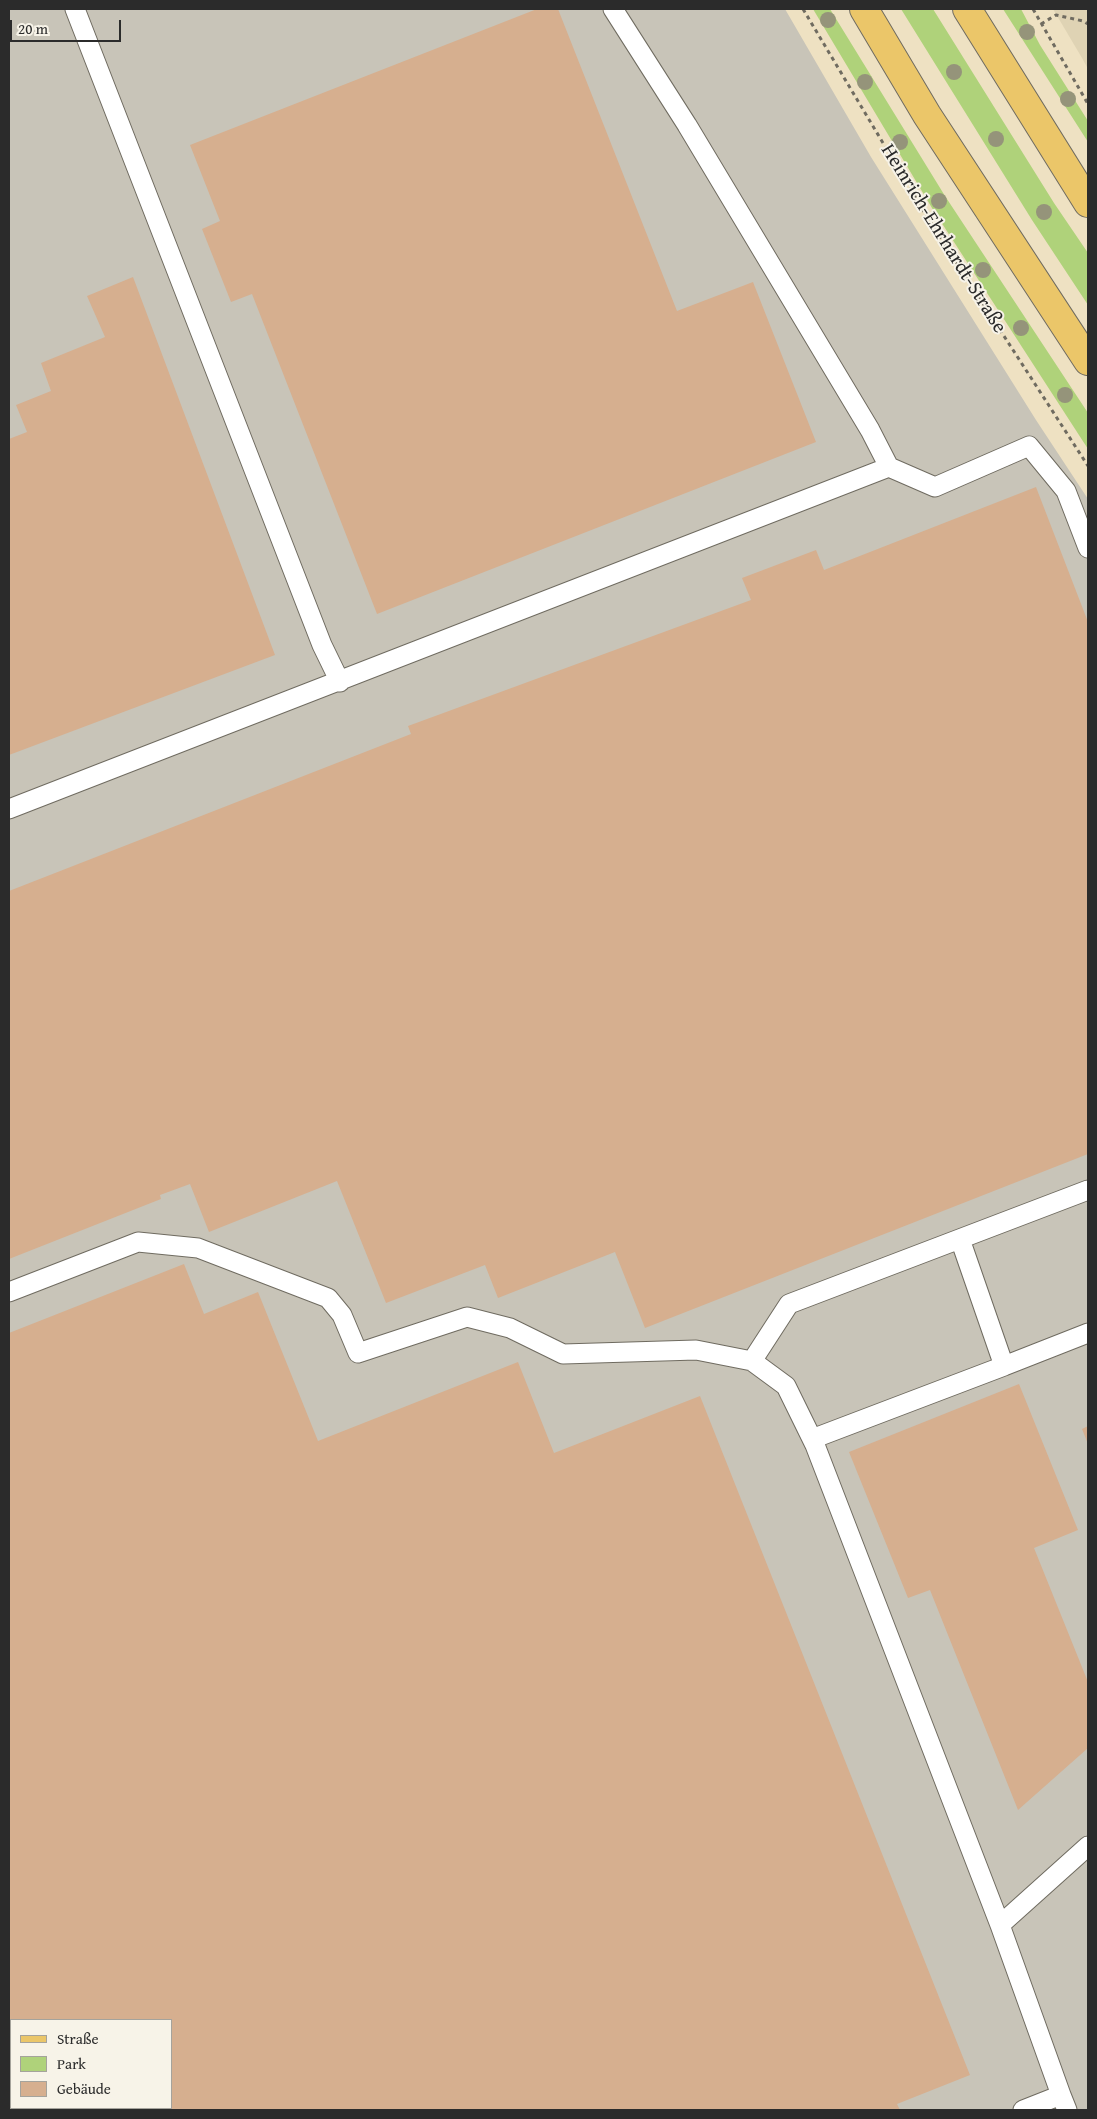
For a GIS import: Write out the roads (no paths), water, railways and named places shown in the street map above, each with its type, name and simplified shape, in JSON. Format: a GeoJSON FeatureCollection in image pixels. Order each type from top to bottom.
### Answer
{"type":"FeatureCollection","features":[{"type":"Feature","properties":{"kind":"main road"},"geometry":{"type":"LineString","coordinates":[[864,9],[927,115],[1088,361]]}},
{"type":"Feature","properties":{"kind":"main road"},"geometry":{"type":"LineString","coordinates":[[967,9],[1088,203]]}},
{"type":"Feature","properties":{"kind":"lane"},"geometry":{"type":"LineString","coordinates":[[75,9],[322,645],[340,682]]}},
{"type":"Feature","properties":{"kind":"lane"},"geometry":{"type":"LineString","coordinates":[[613,9],[687,125],[865,421],[890,467],[935,488],[1029,446],[1066,492],[1088,548]]}},
{"type":"Feature","properties":{"kind":"lane"},"geometry":{"type":"LineString","coordinates":[[9,809],[890,467]]}},
{"type":"Feature","properties":{"kind":"lane"},"geometry":{"type":"LineString","coordinates":[[752,1361],[789,1304],[1088,1190]]}},
{"type":"Feature","properties":{"kind":"lane"},"geometry":{"type":"LineString","coordinates":[[960,1239],[1004,1366]]}},
{"type":"Feature","properties":{"kind":"lane"},"geometry":{"type":"LineString","coordinates":[[9,1292],[138,1242],[198,1248],[328,1298],[342,1315],[358,1353],[467,1317],[510,1328],[563,1354],[696,1350],[752,1361],[786,1386],[812,1439],[1000,1925],[1064,2103],[1023,2110]]}},
{"type":"Feature","properties":{"kind":"lane"},"geometry":{"type":"LineString","coordinates":[[812,1439],[1088,1333]]}},
{"type":"Feature","properties":{"kind":"lane"},"geometry":{"type":"LineString","coordinates":[[1000,1925],[1088,1846]]}}]}
